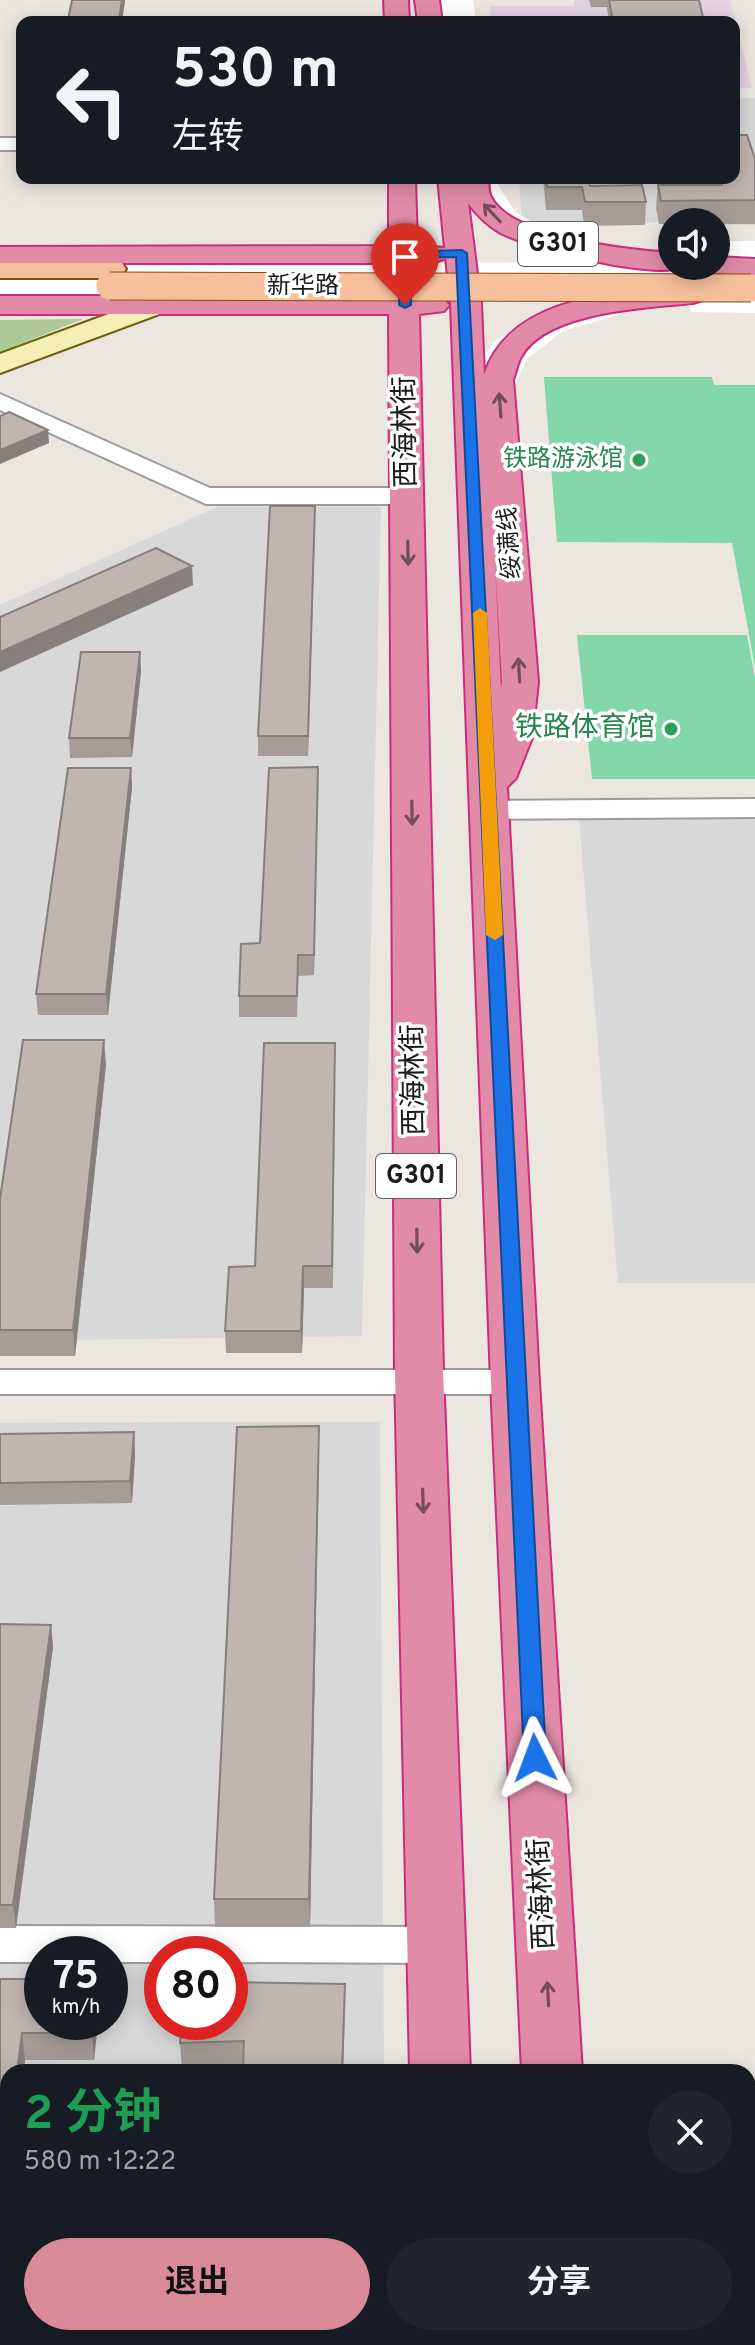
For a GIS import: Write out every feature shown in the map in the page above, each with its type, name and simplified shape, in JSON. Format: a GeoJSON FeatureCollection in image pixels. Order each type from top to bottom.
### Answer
{"type":"FeatureCollection","features":[{"type":"Feature","properties":{"kind":"highway","name":"G301"},"geometry":{"type":"LineString","coordinates":[[402,184],[405,279]]}},
{"type":"Feature","properties":{"kind":"highway","name":"G301"},"geometry":{"type":"LineString","coordinates":[[452,184],[464,279]]}},
{"type":"Feature","properties":{"kind":"highway","name":"G301"},"geometry":{"type":"LineString","coordinates":[[476,184],[477,197],[504,226],[572,248],[658,260]]}},
{"type":"Feature","properties":{"kind":"highway"},"geometry":{"type":"LineString","coordinates":[[0,255],[405,279],[464,279]]}},
{"type":"Feature","properties":{"kind":"highway","name":"绥满线"},"geometry":{"type":"LineString","coordinates":[[489,804],[514,738],[520,682],[498,380],[509,351],[530,331],[567,315],[744,276]]}},
{"type":"Feature","properties":{"kind":"highway"},"geometry":{"type":"LineString","coordinates":[[0,305],[152,307],[405,279],[464,279]]}},
{"type":"Feature","properties":{"kind":"highway","name":"西海林街"},"geometry":{"type":"LineString","coordinates":[[405,279],[419,1381],[440,2064]]}},
{"type":"Feature","properties":{"kind":"highway","name":"西海林街"},"geometry":{"type":"LineString","coordinates":[[464,279],[515,1382],[552,2064]]}},
{"type":"Feature","properties":{"kind":"main road"},"geometry":{"type":"LineString","coordinates":[[0,269],[111,278]]}},
{"type":"Feature","properties":{"kind":"main road","name":"新华路"},"geometry":{"type":"LineString","coordinates":[[0,286],[111,278],[744,276]]}},
{"type":"Feature","properties":{"kind":"street"},"geometry":{"type":"LineString","coordinates":[[0,364],[152,307]]}},
{"type":"Feature","properties":{"kind":"street"},"geometry":{"type":"LineString","coordinates":[[0,401],[206,496],[408,496]]}},
{"type":"Feature","properties":{"kind":"street"},"geometry":{"type":"LineString","coordinates":[[489,804],[755,808]]}},
{"type":"Feature","properties":{"kind":"street"},"geometry":{"type":"LineString","coordinates":[[0,1382],[515,1382]]}},
{"type":"Feature","properties":{"kind":"street"},"geometry":{"type":"LineString","coordinates":[[0,1944],[437,1945]]}},
{"type":"Feature","properties":{"kind":"shaded area"},"geometry":{"type":"Polygon","coordinates":[[[574,0],[730,0],[734,16],[491,16],[490,6],[574,6],[574,0]]]}},
{"type":"Feature","properties":{"kind":"shaded area"},"geometry":{"type":"Polygon","coordinates":[[[740,40],[752,88],[740,88],[740,40]]]}},
{"type":"Feature","properties":{"kind":"shaded area"},"geometry":{"type":"Polygon","coordinates":[[[740,98],[755,98],[755,225],[730,225],[730,208],[658,208],[658,223],[522,224],[519,184],[740,184],[740,98]]]}},
{"type":"Feature","properties":{"kind":"shaded area"},"geometry":{"type":"Polygon","coordinates":[[[217,507],[381,507],[362,1336],[0,1341],[0,605],[217,507]]]}},
{"type":"Feature","properties":{"kind":"shaded area"},"geometry":{"type":"Polygon","coordinates":[[[579,819],[755,819],[755,1283],[618,1283],[579,819]]]}},
{"type":"Feature","properties":{"kind":"shaded area"},"geometry":{"type":"Polygon","coordinates":[[[380,1422],[384,2064],[0,2064],[0,1423],[380,1422]]]}},
{"type":"Feature","properties":{"kind":"green space"},"geometry":{"type":"Polygon","coordinates":[[[83,319],[0,352],[0,320],[83,319]]]}},
{"type":"Feature","properties":{"kind":"green space","name":"铁路游泳馆"},"geometry":{"type":"Polygon","coordinates":[[[544,377],[712,377],[714,385],[755,385],[755,667],[732,543],[557,542],[544,377]]]}},
{"type":"Feature","properties":{"kind":"green space","name":"铁路体育馆"},"geometry":{"type":"Polygon","coordinates":[[[577,635],[747,635],[755,678],[755,779],[592,779],[577,635]]]}},
{"type":"Feature","properties":{"kind":"pier"},"geometry":{"type":"Polygon","coordinates":[[[437,0],[473,0],[475,16],[438,16],[437,0]]]}},
{"type":"Feature","properties":{"kind":"pier"},"geometry":{"type":"Polygon","coordinates":[[[457,184],[498,184],[515,212],[542,228],[584,242],[624,250],[658,251],[658,280],[730,280],[730,241],[755,241],[755,313],[691,312],[689,305],[628,312],[563,331],[527,359],[511,393],[473,370],[495,341],[526,323],[596,298],[0,296],[0,260],[603,263],[515,239],[482,221],[458,199],[457,184]]]}},
{"type":"Feature","properties":{"kind":"building"},"geometry":{"type":"Polygon","coordinates":[[[72,0],[122,0],[120,16],[69,16],[72,0]]]}},
{"type":"Feature","properties":{"kind":"building"},"geometry":{"type":"Polygon","coordinates":[[[609,0],[699,0],[703,16],[612,16],[609,0]]]}},
{"type":"Feature","properties":{"kind":"building"},"geometry":{"type":"Polygon","coordinates":[[[740,135],[747,135],[755,159],[755,200],[661,201],[658,185],[740,184],[740,135]]]}},
{"type":"Feature","properties":{"kind":"building"},"geometry":{"type":"Polygon","coordinates":[[[547,184],[642,185],[646,202],[585,202],[582,187],[547,187],[547,184]]]}},
{"type":"Feature","properties":{"kind":"building"},"geometry":{"type":"Polygon","coordinates":[[[9,412],[48,430],[0,450],[0,416],[9,412]]]}},
{"type":"Feature","properties":{"kind":"building"},"geometry":{"type":"Polygon","coordinates":[[[270,506],[315,506],[308,736],[258,736],[270,506]]]}},
{"type":"Feature","properties":{"kind":"building"},"geometry":{"type":"Polygon","coordinates":[[[156,548],[192,566],[0,652],[0,617],[156,548]]]}},
{"type":"Feature","properties":{"kind":"building"},"geometry":{"type":"Polygon","coordinates":[[[81,652],[140,652],[130,738],[69,738],[81,652]]]}},
{"type":"Feature","properties":{"kind":"building"},"geometry":{"type":"Polygon","coordinates":[[[318,767],[314,955],[298,955],[297,996],[239,996],[241,944],[260,943],[269,768],[318,767]]]}},
{"type":"Feature","properties":{"kind":"building"},"geometry":{"type":"Polygon","coordinates":[[[68,768],[131,768],[106,994],[36,994],[68,768]]]}},
{"type":"Feature","properties":{"kind":"building"},"geometry":{"type":"Polygon","coordinates":[[[23,1040],[104,1040],[73,1330],[0,1330],[0,1199],[23,1040]]]}},
{"type":"Feature","properties":{"kind":"building"},"geometry":{"type":"Polygon","coordinates":[[[264,1043],[335,1043],[332,1266],[303,1266],[301,1331],[225,1331],[229,1267],[255,1266],[264,1043]]]}},
{"type":"Feature","properties":{"kind":"building"},"geometry":{"type":"Polygon","coordinates":[[[319,1426],[309,1899],[214,1899],[237,1427],[319,1426]]]}},
{"type":"Feature","properties":{"kind":"building"},"geometry":{"type":"Polygon","coordinates":[[[134,1432],[130,1481],[0,1483],[0,1434],[134,1432]]]}},
{"type":"Feature","properties":{"kind":"building"},"geometry":{"type":"Polygon","coordinates":[[[0,1624],[51,1625],[13,1905],[0,1905],[0,1624]]]}},
{"type":"Feature","properties":{"kind":"building"},"geometry":{"type":"Polygon","coordinates":[[[0,1979],[24,1979],[24,2033],[18,2064],[0,2064],[0,1979]]]}},
{"type":"Feature","properties":{"kind":"building"},"geometry":{"type":"Polygon","coordinates":[[[248,1982],[345,1984],[342,2064],[243,2064],[244,2041],[180,2043],[180,2040],[248,2040],[248,1982]]]}},
{"type":"Feature","properties":{"kind":"slow traffic"},"geometry":{"type":"LineString","coordinates":[[480,613],[495,935]]}},
{"type":"Feature","properties":{"kind":"place","name":"铁路游泳馆"},"geometry":{"type":"Point","coordinates":[639,460]}},
{"type":"Feature","properties":{"kind":"place","name":"铁路体育馆"},"geometry":{"type":"Point","coordinates":[671,729]}},
{"type":"Feature","properties":{"kind":"route"},"geometry":{"type":"LineString","coordinates":[[405,305],[405,255],[462,253],[535,1758]]}}]}
